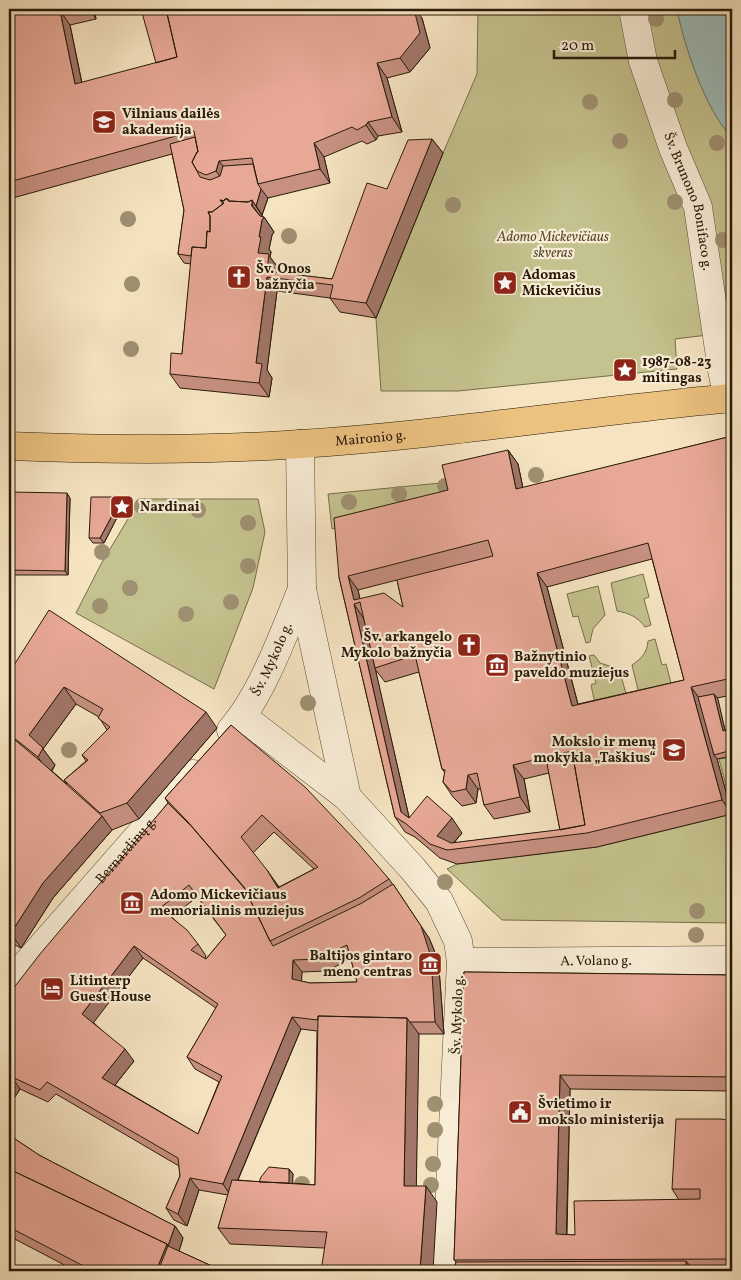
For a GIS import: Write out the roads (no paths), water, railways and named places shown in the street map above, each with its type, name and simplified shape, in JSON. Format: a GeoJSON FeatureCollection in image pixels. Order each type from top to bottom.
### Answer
{"type":"FeatureCollection","features":[{"type":"Feature","properties":{"kind":"main road","name":"Maironio g."},"geometry":{"type":"LineString","coordinates":[[9,446],[132,450],[300,444],[411,434],[597,411],[730,398]]}},
{"type":"Feature","properties":{"kind":"street","name":"Šv. Brunono Bonifaco g."},"geometry":{"type":"LineString","coordinates":[[633,9],[643,61],[673,148],[698,207],[722,370],[730,398]]}},
{"type":"Feature","properties":{"kind":"street","name":"Šv. Mykolo g."},"geometry":{"type":"LineString","coordinates":[[300,444],[302,589],[348,797]]}},
{"type":"Feature","properties":{"kind":"street","name":"Šv. Mykolo g."},"geometry":{"type":"LineString","coordinates":[[302,589],[279,645],[243,717],[348,797],[413,869],[439,901],[458,941],[460,962],[446,1271]]}},
{"type":"Feature","properties":{"kind":"street","name":"Bernardinų g."},"geometry":{"type":"LineString","coordinates":[[9,984],[243,717]]}},
{"type":"Feature","properties":{"kind":"street","name":"A. Volano g."},"geometry":{"type":"LineString","coordinates":[[460,962],[732,960]]}},
{"type":"Feature","properties":{"kind":"water"},"geometry":{"type":"Polygon","coordinates":[[[677,9],[732,9],[732,137],[713,112],[697,77],[677,9]]]}},
{"type":"Feature","properties":{"kind":"place","name":"Vilniaus dailės akademija"},"geometry":{"type":"Point","coordinates":[104,122]}},
{"type":"Feature","properties":{"kind":"place","name":"Šv. Onos bažnyčia"},"geometry":{"type":"Point","coordinates":[239,277]}},
{"type":"Feature","properties":{"kind":"place","name":"Adomas Mickevičius"},"geometry":{"type":"Point","coordinates":[505,283]}},
{"type":"Feature","properties":{"kind":"place","name":"1987-08-23 mitingas"},"geometry":{"type":"Point","coordinates":[625,370]}},
{"type":"Feature","properties":{"kind":"place","name":"Nardinai"},"geometry":{"type":"Point","coordinates":[122,507]}},
{"type":"Feature","properties":{"kind":"place","name":"Šv. arkangelo Mykolo bažnyčia"},"geometry":{"type":"Point","coordinates":[469,645]}},
{"type":"Feature","properties":{"kind":"place","name":"Bažnytinio paveldo muziejus"},"geometry":{"type":"Point","coordinates":[497,665]}},
{"type":"Feature","properties":{"kind":"place","name":"Mokslo ir menų mokykla „Taškius“"},"geometry":{"type":"Point","coordinates":[674,750]}},
{"type":"Feature","properties":{"kind":"place","name":"Adomo Mickevičiaus memorialinis muziejus"},"geometry":{"type":"Point","coordinates":[132,903]}},
{"type":"Feature","properties":{"kind":"place","name":"Baltijos gintaro meno centras"},"geometry":{"type":"Point","coordinates":[430,964]}},
{"type":"Feature","properties":{"kind":"place","name":"Litinterp Guest House"},"geometry":{"type":"Point","coordinates":[52,989]}},
{"type":"Feature","properties":{"kind":"place","name":"Švietimo ir mokslo ministerija"},"geometry":{"type":"Point","coordinates":[520,1112]}},
{"type":"Feature","properties":{"kind":"park label","name":"Adomo Mickevičiaus skveras"},"geometry":{"type":"Point","coordinates":[553,246]}}]}
